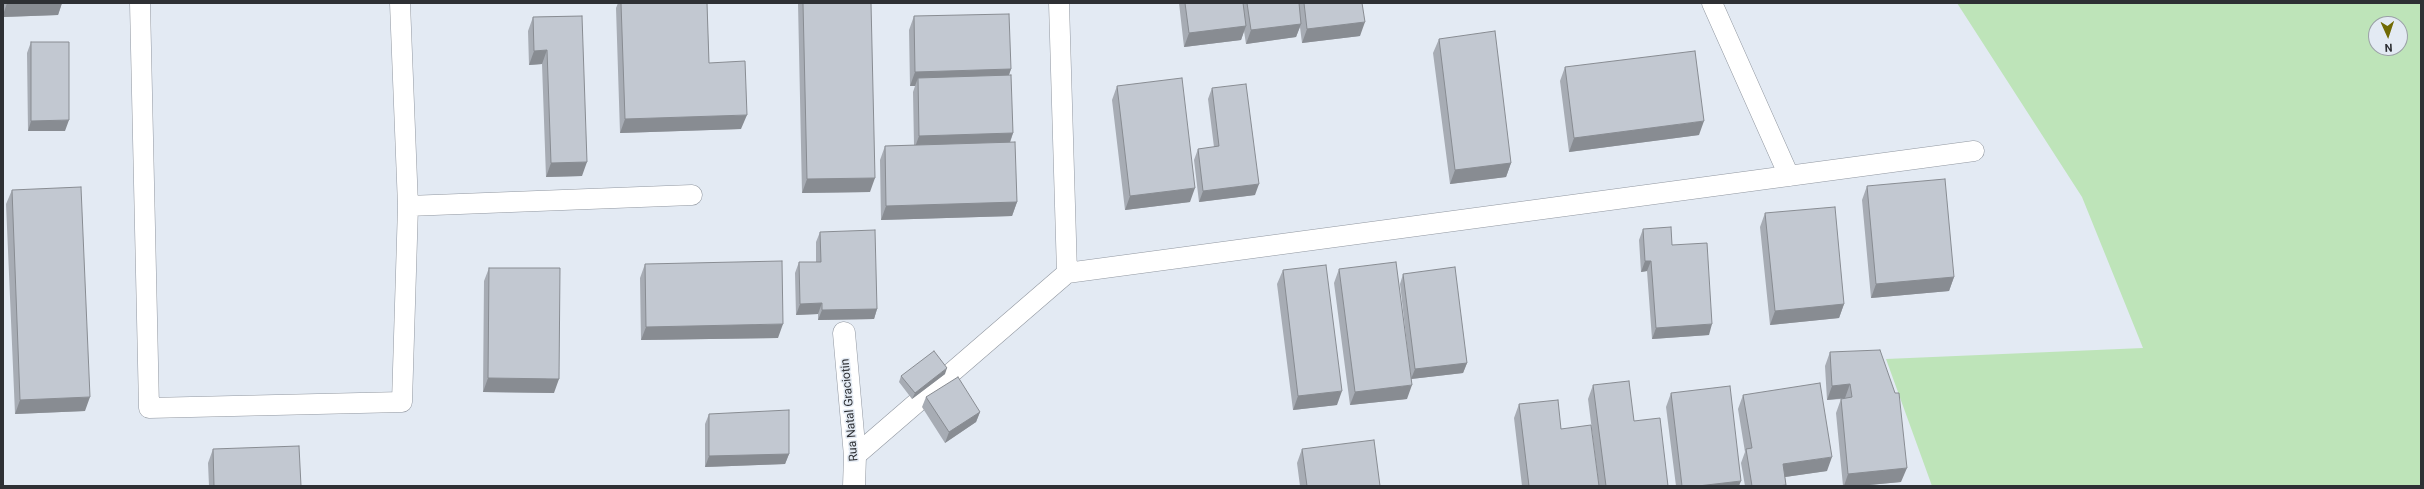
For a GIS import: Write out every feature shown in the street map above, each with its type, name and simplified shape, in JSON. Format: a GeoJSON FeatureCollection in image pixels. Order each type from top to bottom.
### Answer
{"type":"FeatureCollection","features":[{"type":"Feature","properties":{"kind":"street","name":"Rua Natal Graciotin"},"geometry":{"type":"LineString","coordinates":[[844,333],[855,456],[854,486]]}},
{"type":"Feature","properties":{"kind":"lane"},"geometry":{"type":"LineString","coordinates":[[140,3],[149,408],[402,402],[408,206],[400,3]]}},
{"type":"Feature","properties":{"kind":"lane"},"geometry":{"type":"LineString","coordinates":[[1059,3],[1067,273]]}},
{"type":"Feature","properties":{"kind":"lane"},"geometry":{"type":"LineString","coordinates":[[1712,3],[1789,176]]}},
{"type":"Feature","properties":{"kind":"lane"},"geometry":{"type":"LineString","coordinates":[[855,456],[1067,273],[1974,151]]}},
{"type":"Feature","properties":{"kind":"lane"},"geometry":{"type":"LineString","coordinates":[[408,206],[692,195]]}},
{"type":"Feature","properties":{"kind":"green space"},"geometry":{"type":"Polygon","coordinates":[[[1957,3],[2421,3],[2421,486],[1932,486],[1886,359],[2143,348],[2082,197],[1957,3]]]}},
{"type":"Feature","properties":{"kind":"building"},"geometry":{"type":"Polygon","coordinates":[[[621,3],[707,3],[709,63],[745,61],[747,115],[625,119],[621,3]]]}},
{"type":"Feature","properties":{"kind":"building"},"geometry":{"type":"Polygon","coordinates":[[[803,3],[871,3],[875,178],[807,179],[803,3]]]}},
{"type":"Feature","properties":{"kind":"building"},"geometry":{"type":"Polygon","coordinates":[[[1185,3],[1243,3],[1246,26],[1189,33],[1185,3]]]}},
{"type":"Feature","properties":{"kind":"building"},"geometry":{"type":"Polygon","coordinates":[[[1247,3],[1299,3],[1301,24],[1251,30],[1247,3]]]}},
{"type":"Feature","properties":{"kind":"building"},"geometry":{"type":"Polygon","coordinates":[[[1304,3],[1362,3],[1365,22],[1307,29],[1304,3]]]}},
{"type":"Feature","properties":{"kind":"building"},"geometry":{"type":"Polygon","coordinates":[[[1009,14],[1011,69],[915,72],[914,16],[1009,14]]]}},
{"type":"Feature","properties":{"kind":"building"},"geometry":{"type":"Polygon","coordinates":[[[582,16],[587,162],[551,163],[547,50],[534,51],[533,17],[582,16]]]}},
{"type":"Feature","properties":{"kind":"building"},"geometry":{"type":"Polygon","coordinates":[[[1495,31],[1511,163],[1455,170],[1439,39],[1495,31]]]}},
{"type":"Feature","properties":{"kind":"building"},"geometry":{"type":"Polygon","coordinates":[[[31,42],[69,42],[69,120],[31,121],[31,42]]]}},
{"type":"Feature","properties":{"kind":"building"},"geometry":{"type":"Polygon","coordinates":[[[1695,51],[1704,121],[1574,138],[1565,67],[1695,51]]]}},
{"type":"Feature","properties":{"kind":"building"},"geometry":{"type":"Polygon","coordinates":[[[1011,75],[1013,133],[919,136],[918,78],[1011,75]]]}},
{"type":"Feature","properties":{"kind":"building"},"geometry":{"type":"Polygon","coordinates":[[[1182,78],[1195,188],[1130,196],[1117,86],[1182,78]]]}},
{"type":"Feature","properties":{"kind":"building"},"geometry":{"type":"Polygon","coordinates":[[[1246,84],[1259,184],[1203,191],[1198,149],[1219,146],[1212,88],[1246,84]]]}},
{"type":"Feature","properties":{"kind":"building"},"geometry":{"type":"Polygon","coordinates":[[[1015,142],[1017,202],[886,206],[885,146],[1015,142]]]}},
{"type":"Feature","properties":{"kind":"building"},"geometry":{"type":"Polygon","coordinates":[[[1945,179],[1954,277],[1876,284],[1867,186],[1945,179]]]}},
{"type":"Feature","properties":{"kind":"building"},"geometry":{"type":"Polygon","coordinates":[[[81,187],[90,397],[20,400],[12,190],[81,187]]]}},
{"type":"Feature","properties":{"kind":"building"},"geometry":{"type":"Polygon","coordinates":[[[1835,207],[1844,304],[1775,311],[1765,213],[1835,207]]]}},
{"type":"Feature","properties":{"kind":"building"},"geometry":{"type":"Polygon","coordinates":[[[1671,227],[1672,245],[1707,243],[1712,324],[1656,328],[1651,261],[1645,261],[1643,229],[1671,227]]]}},
{"type":"Feature","properties":{"kind":"building"},"geometry":{"type":"Polygon","coordinates":[[[875,230],[877,309],[822,310],[822,303],[800,304],[799,262],[821,262],[820,232],[875,230]]]}},
{"type":"Feature","properties":{"kind":"building"},"geometry":{"type":"Polygon","coordinates":[[[782,261],[783,324],[646,327],[645,264],[782,261]]]}},
{"type":"Feature","properties":{"kind":"building"},"geometry":{"type":"Polygon","coordinates":[[[1396,262],[1412,385],[1355,392],[1339,269],[1396,262]]]}},
{"type":"Feature","properties":{"kind":"building"},"geometry":{"type":"Polygon","coordinates":[[[1326,265],[1342,391],[1298,396],[1283,270],[1326,265]]]}},
{"type":"Feature","properties":{"kind":"building"},"geometry":{"type":"Polygon","coordinates":[[[1455,267],[1467,363],[1415,369],[1403,274],[1455,267]]]}},
{"type":"Feature","properties":{"kind":"building"},"geometry":{"type":"Polygon","coordinates":[[[489,268],[560,268],[559,379],[488,378],[489,268]]]}},
{"type":"Feature","properties":{"kind":"building"},"geometry":{"type":"Polygon","coordinates":[[[1880,350],[1895,393],[1899,393],[1907,468],[1848,474],[1841,399],[1852,397],[1850,384],[1832,386],[1830,352],[1880,350]]]}},
{"type":"Feature","properties":{"kind":"building"},"geometry":{"type":"Polygon","coordinates":[[[934,351],[947,368],[915,393],[901,376],[934,351]]]}},
{"type":"Feature","properties":{"kind":"building"},"geometry":{"type":"Polygon","coordinates":[[[958,377],[980,412],[949,432],[926,397],[958,377]]]}},
{"type":"Feature","properties":{"kind":"building"},"geometry":{"type":"Polygon","coordinates":[[[1629,381],[1634,421],[1660,418],[1668,486],[1606,486],[1593,385],[1629,381]]]}},
{"type":"Feature","properties":{"kind":"building"},"geometry":{"type":"Polygon","coordinates":[[[1820,383],[1832,457],[1783,464],[1786,485],[1752,486],[1746,449],[1752,448],[1743,395],[1820,383]]]}},
{"type":"Feature","properties":{"kind":"building"},"geometry":{"type":"Polygon","coordinates":[[[1730,386],[1741,481],[1698,486],[1682,486],[1671,393],[1730,386]]]}},
{"type":"Feature","properties":{"kind":"building"},"geometry":{"type":"Polygon","coordinates":[[[1558,400],[1561,429],[1591,425],[1599,486],[1529,486],[1519,404],[1558,400]]]}},
{"type":"Feature","properties":{"kind":"building"},"geometry":{"type":"Polygon","coordinates":[[[789,410],[789,454],[709,456],[709,414],[789,410]]]}},
{"type":"Feature","properties":{"kind":"building"},"geometry":{"type":"Polygon","coordinates":[[[1374,440],[1380,486],[1307,486],[1302,449],[1374,440]]]}},
{"type":"Feature","properties":{"kind":"building"},"geometry":{"type":"Polygon","coordinates":[[[299,446],[301,486],[214,486],[213,449],[299,446]]]}}]}
